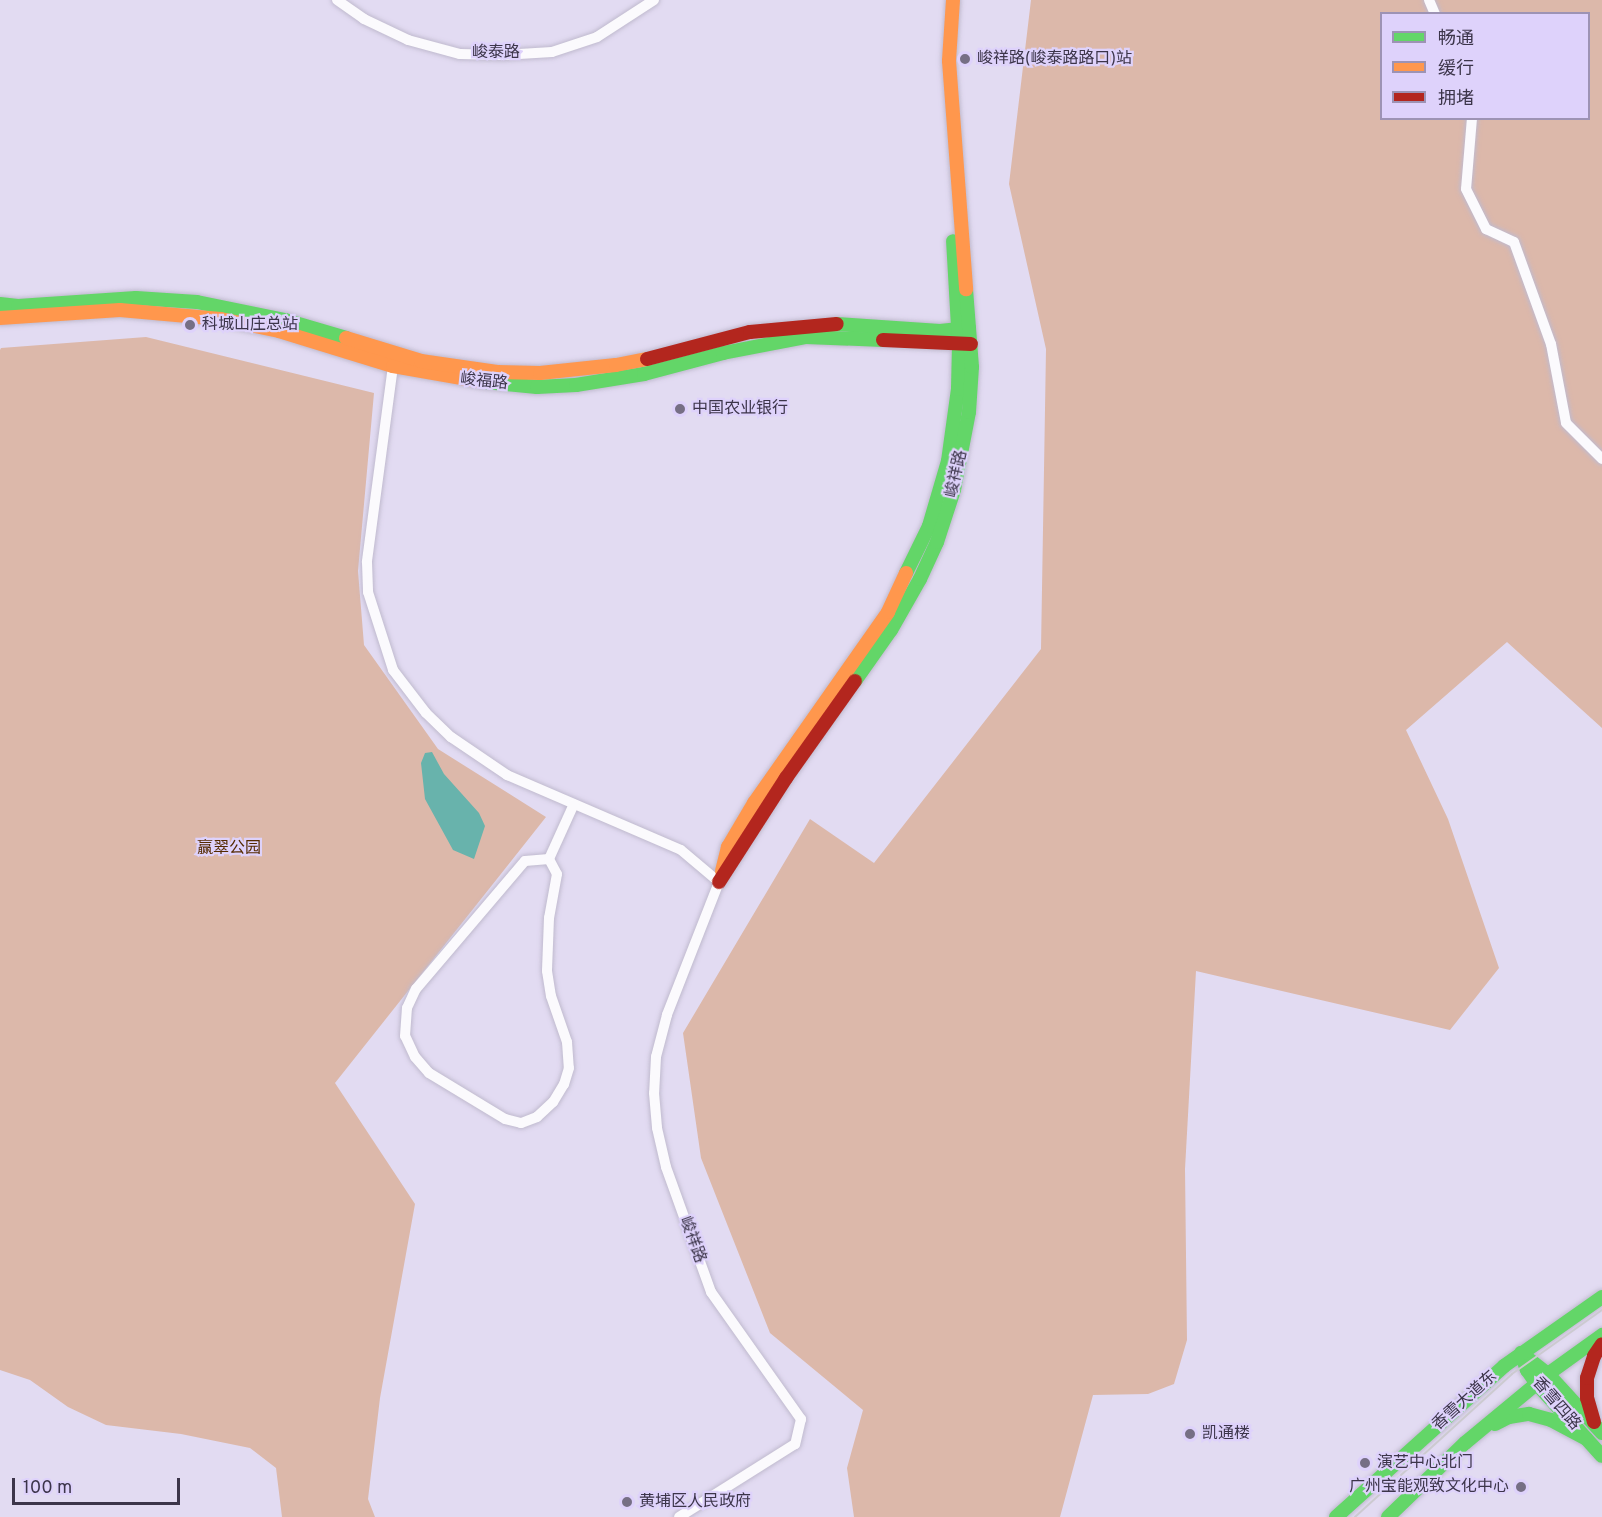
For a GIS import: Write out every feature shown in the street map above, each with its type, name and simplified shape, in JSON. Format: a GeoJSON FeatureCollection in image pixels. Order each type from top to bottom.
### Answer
{"type":"FeatureCollection","features":[{"type":"Feature","properties":{"kind":"street","name":"峻泰路"},"geometry":{"type":"LineString","coordinates":[[337,0],[364,19],[408,39],[460,54],[504,55],[552,51],[597,37],[654,0]]}},
{"type":"Feature","properties":{"kind":"street","name":"峻祥路"},"geometry":{"type":"LineString","coordinates":[[679,1517],[795,1444],[801,1419],[711,1292],[666,1167],[657,1128],[654,1093],[656,1057],[667,1015],[719,882],[786,778],[872,659],[920,579],[946,515],[962,459],[969,412],[972,367],[963,329],[942,56],[942,0]]}},
{"type":"Feature","properties":{"kind":"street","name":"峻祥路"},"geometry":{"type":"LineString","coordinates":[[953,0],[949,61],[963,329]]}},
{"type":"Feature","properties":{"kind":"street"},"geometry":{"type":"LineString","coordinates":[[1472,120],[1466,189],[1486,229],[1514,242],[1551,344],[1566,423],[1602,459]]}},
{"type":"Feature","properties":{"kind":"street","name":"峻福路"},"geometry":{"type":"LineString","coordinates":[[0,304],[18,306],[136,298],[197,302],[285,320],[421,361],[497,372],[540,373],[616,365],[675,353],[750,332],[785,327],[832,324],[940,331],[963,329]]}},
{"type":"Feature","properties":{"kind":"street","name":"峻福路"},"geometry":{"type":"LineString","coordinates":[[0,318],[120,310],[211,317],[288,334],[393,366],[461,380],[537,387],[576,385],[633,376],[723,353],[806,337],[965,344]]}},
{"type":"Feature","properties":{"kind":"street"},"geometry":{"type":"LineString","coordinates":[[393,366],[367,562],[368,592],[393,670],[426,713],[451,737],[507,775],[681,850],[719,882]]}},
{"type":"Feature","properties":{"kind":"street"},"geometry":{"type":"LineString","coordinates":[[549,859],[574,804]]}},
{"type":"Feature","properties":{"kind":"street"},"geometry":{"type":"LineString","coordinates":[[549,859],[557,874],[549,918],[547,971],[551,996],[567,1042],[569,1068],[564,1084],[553,1102],[537,1117],[521,1122],[505,1119],[429,1073],[415,1058],[405,1036],[408,1008],[416,989],[525,861],[549,859]]}},
{"type":"Feature","properties":{"kind":"street","name":"香雪大道东"},"geometry":{"type":"LineString","coordinates":[[1336,1517],[1521,1353],[1602,1297]]}},
{"type":"Feature","properties":{"kind":"street","name":"香雪大道东"},"geometry":{"type":"LineString","coordinates":[[1388,1517],[1465,1443],[1536,1383],[1602,1335]]}},
{"type":"Feature","properties":{"kind":"street"},"geometry":{"type":"LineString","coordinates":[[1598,1429],[1587,1398],[1587,1378],[1594,1356],[1602,1344]]}},
{"type":"Feature","properties":{"kind":"street","name":"香雪四路"},"geometry":{"type":"LineString","coordinates":[[1521,1353],[1548,1374],[1598,1429]]}},
{"type":"Feature","properties":{"kind":"street","name":"香雪四路"},"geometry":{"type":"LineString","coordinates":[[1521,1353],[1527,1370],[1536,1383],[1602,1456]]}},
{"type":"Feature","properties":{"kind":"street"},"geometry":{"type":"LineString","coordinates":[[1465,1443],[1497,1423],[1529,1414],[1551,1420],[1586,1439]]}},
{"type":"Feature","properties":{"kind":"green space"},"geometry":{"type":"Polygon","coordinates":[[[1031,0],[1602,0],[1602,728],[1507,642],[1406,730],[1448,819],[1499,968],[1450,1030],[1196,971],[1185,1169],[1187,1340],[1174,1384],[1148,1394],[1093,1395],[1060,1517],[854,1517],[847,1468],[863,1410],[770,1333],[701,1158],[683,1033],[810,819],[874,863],[1041,649],[1046,349],[1009,184],[1031,0]]]}},
{"type":"Feature","properties":{"kind":"green space","name":"赢翠公园"},"geometry":{"type":"Polygon","coordinates":[[[146,337],[374,393],[358,571],[364,645],[438,749],[546,817],[335,1083],[415,1204],[380,1398],[368,1499],[375,1517],[282,1517],[276,1468],[250,1448],[181,1434],[106,1425],[68,1407],[30,1380],[0,1370],[0,350],[1,348],[146,337]]]}},
{"type":"Feature","properties":{"kind":"shaded area"},"geometry":{"type":"Polygon","coordinates":[[[432,752],[444,774],[479,813],[485,826],[474,859],[453,850],[425,799],[421,763],[425,753],[432,752]]]}},
{"type":"Feature","properties":{"kind":"tram line"},"geometry":{"type":"LineString","coordinates":[[1355,1517],[1512,1374],[1602,1310]]}},
{"type":"Feature","properties":{"kind":"traffic: fast"},"geometry":{"type":"LineString","coordinates":[[906,573],[929,526],[948,461],[958,389],[959,344],[953,241]]}},
{"type":"Feature","properties":{"kind":"traffic: fast"},"geometry":{"type":"LineString","coordinates":[[855,681],[891,630],[920,579],[937,542],[954,490],[969,412],[972,367],[966,289]]}},
{"type":"Feature","properties":{"kind":"traffic: fast"},"geometry":{"type":"LineString","coordinates":[[0,304],[18,306],[136,298],[197,302],[285,320],[346,338]]}},
{"type":"Feature","properties":{"kind":"traffic: fast"},"geometry":{"type":"LineString","coordinates":[[837,324],[940,331],[969,328]]}},
{"type":"Feature","properties":{"kind":"traffic: fast"},"geometry":{"type":"LineString","coordinates":[[485,382],[537,387],[576,385],[644,374],[723,353],[806,337],[883,340]]}},
{"type":"Feature","properties":{"kind":"traffic: fast"},"geometry":{"type":"LineString","coordinates":[[1336,1517],[1504,1366],[1602,1297]]}},
{"type":"Feature","properties":{"kind":"traffic: fast"},"geometry":{"type":"LineString","coordinates":[[1388,1517],[1465,1443],[1548,1374],[1602,1335]]}},
{"type":"Feature","properties":{"kind":"traffic: fast"},"geometry":{"type":"LineString","coordinates":[[1521,1353],[1527,1370],[1536,1383],[1602,1456]]}},
{"type":"Feature","properties":{"kind":"traffic: fast"},"geometry":{"type":"LineString","coordinates":[[1521,1353],[1548,1374],[1602,1433]]}},
{"type":"Feature","properties":{"kind":"traffic: fast"},"geometry":{"type":"LineString","coordinates":[[1495,1424],[1509,1417],[1529,1414],[1551,1420],[1586,1439]]}},
{"type":"Feature","properties":{"kind":"traffic: slow"},"geometry":{"type":"LineString","coordinates":[[953,0],[949,61],[966,289]]}},
{"type":"Feature","properties":{"kind":"traffic: slow"},"geometry":{"type":"LineString","coordinates":[[0,318],[120,310],[221,319],[279,331],[393,366],[485,382]]}},
{"type":"Feature","properties":{"kind":"traffic: slow"},"geometry":{"type":"LineString","coordinates":[[346,338],[421,361],[497,372],[540,373],[616,365],[647,359]]}},
{"type":"Feature","properties":{"kind":"traffic: slow"},"geometry":{"type":"LineString","coordinates":[[722,871],[728,847],[754,803],[888,612],[906,573]]}},
{"type":"Feature","properties":{"kind":"traffic: jam"},"geometry":{"type":"LineString","coordinates":[[647,359],[750,332],[837,324]]}},
{"type":"Feature","properties":{"kind":"traffic: jam"},"geometry":{"type":"LineString","coordinates":[[883,340],[971,344]]}},
{"type":"Feature","properties":{"kind":"traffic: jam"},"geometry":{"type":"LineString","coordinates":[[719,882],[786,778],[855,681]]}},
{"type":"Feature","properties":{"kind":"traffic: jam"},"geometry":{"type":"LineString","coordinates":[[1594,1422],[1587,1398],[1587,1378],[1594,1356],[1602,1344]]}},
{"type":"Feature","properties":{"kind":"place","name":"峻祥路(峻泰路路口)站"},"geometry":{"type":"Point","coordinates":[965,59]}},
{"type":"Feature","properties":{"kind":"place","name":"科城山庄总站"},"geometry":{"type":"Point","coordinates":[190,325]}},
{"type":"Feature","properties":{"kind":"place","name":"中国农业银行"},"geometry":{"type":"Point","coordinates":[680,409]}},
{"type":"Feature","properties":{"kind":"place","name":"凯通楼"},"geometry":{"type":"Point","coordinates":[1190,1434]}},
{"type":"Feature","properties":{"kind":"place","name":"演艺中心北门"},"geometry":{"type":"Point","coordinates":[1365,1463]}},
{"type":"Feature","properties":{"kind":"place","name":"广州宝能观致文化中心"},"geometry":{"type":"Point","coordinates":[1521,1487]}},
{"type":"Feature","properties":{"kind":"place","name":"黄埔区人民政府"},"geometry":{"type":"Point","coordinates":[627,1502]}}]}
